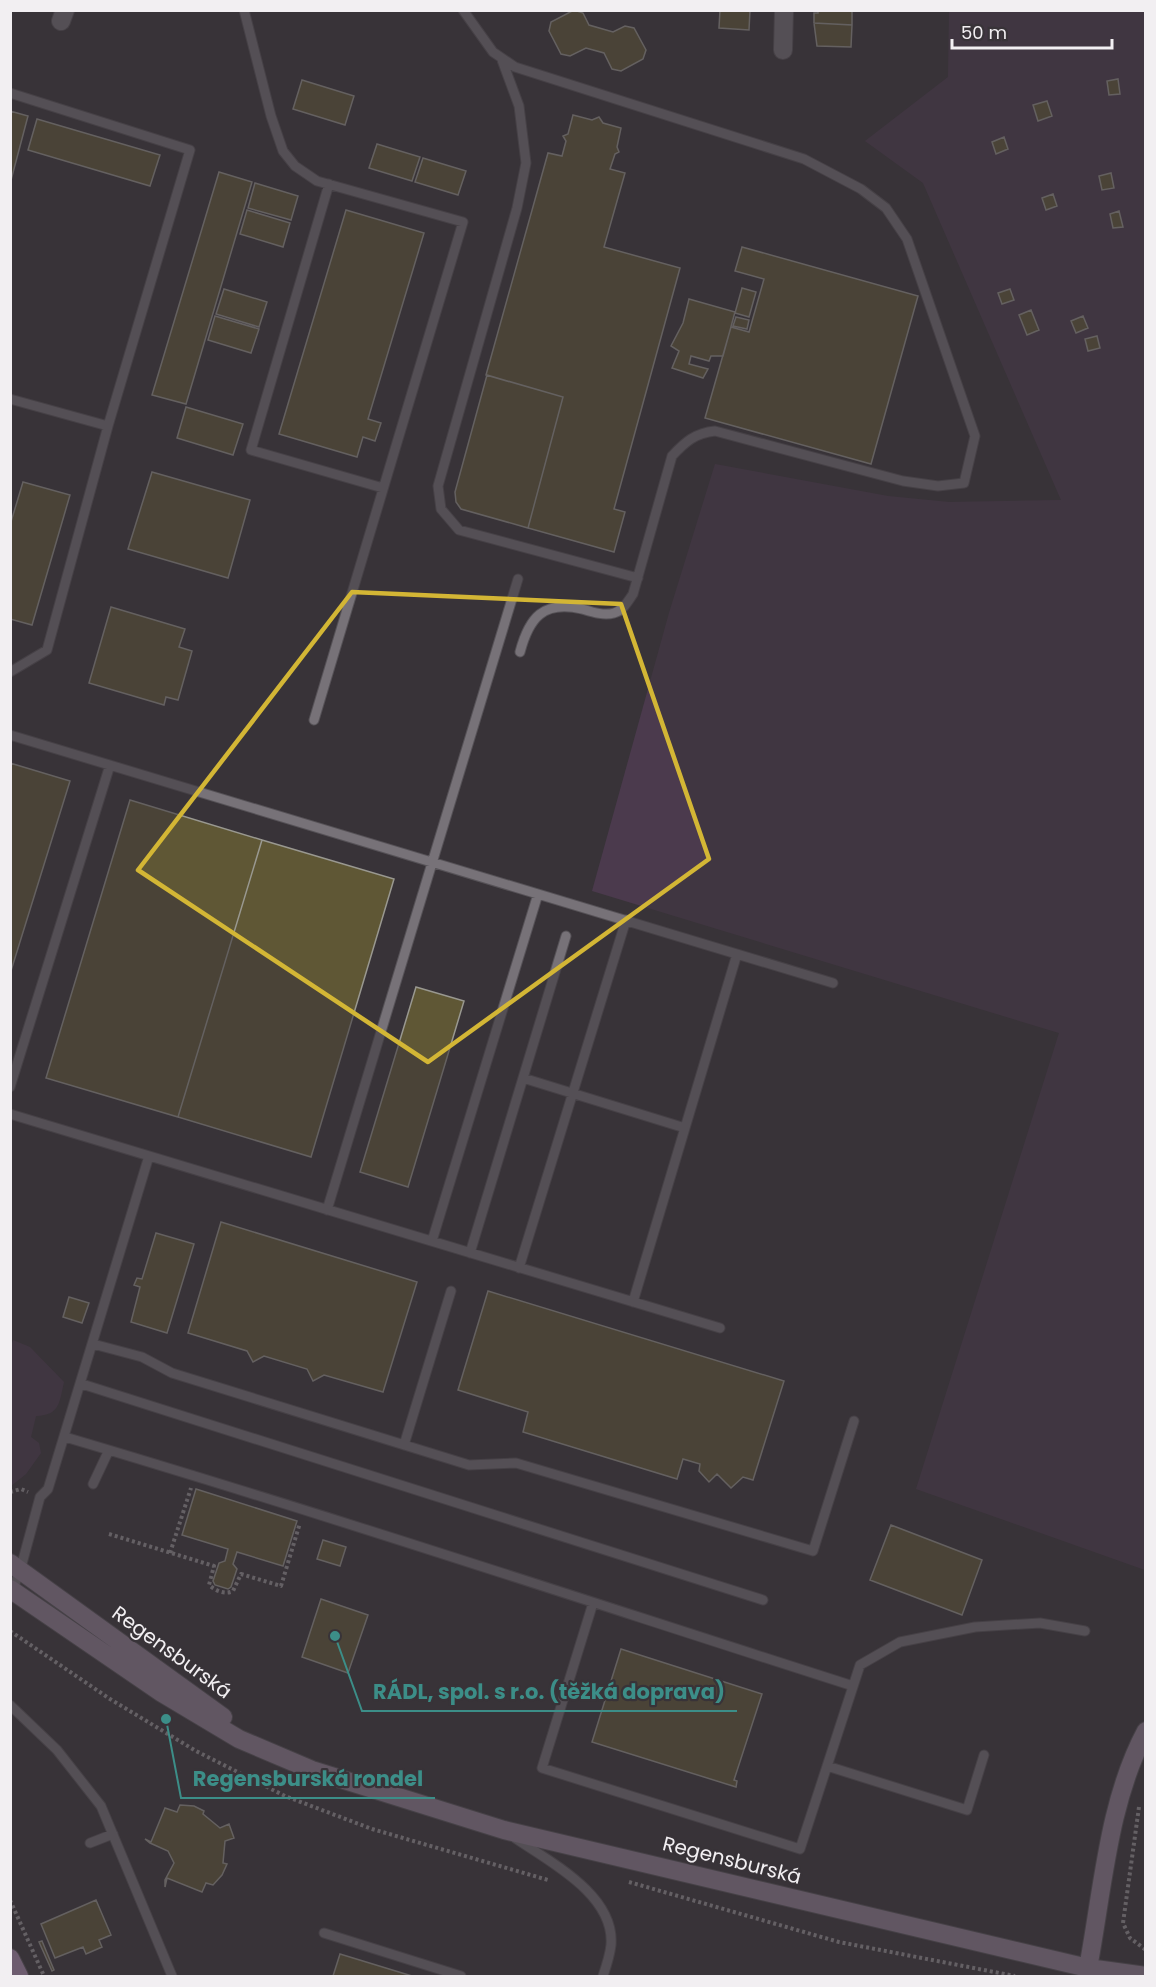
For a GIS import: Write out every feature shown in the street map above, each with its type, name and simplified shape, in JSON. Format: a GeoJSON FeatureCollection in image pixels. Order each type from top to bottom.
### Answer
{"type":"FeatureCollection","features":[{"type":"Feature","properties":{"kind":"main road","name":"Regensburská"},"geometry":{"type":"LineString","coordinates":[[15,1567],[221,1716],[312,1770]]}},
{"type":"Feature","properties":{"kind":"main road","name":"Regensburská"},"geometry":{"type":"LineString","coordinates":[[11,1592],[162,1693],[239,1739],[312,1770],[504,1830],[1088,1968],[1146,1976]]}},
{"type":"Feature","properties":{"kind":"main road"},"geometry":{"type":"LineString","coordinates":[[1088,1968],[1119,1798],[1133,1754],[1146,1731]]}},
{"type":"Feature","properties":{"kind":"main road"},"geometry":{"type":"LineString","coordinates":[[10,1958],[19,1977]]}},
{"type":"Feature","properties":{"kind":"street"},"geometry":{"type":"LineString","coordinates":[[783,50],[784,10]]}},
{"type":"Feature","properties":{"kind":"lane"},"geometry":{"type":"LineString","coordinates":[[243,10],[271,116],[283,151],[295,166],[317,181],[463,222],[314,720]]}},
{"type":"Feature","properties":{"kind":"lane"},"geometry":{"type":"LineString","coordinates":[[463,10],[493,52],[515,67],[804,159],[861,189],[886,208],[907,239],[975,436],[964,483],[938,486],[903,482],[715,430],[701,432],[686,441],[672,456],[633,594],[622,609],[613,614],[599,614],[573,607],[552,608],[536,616],[526,628],[520,652]]}},
{"type":"Feature","properties":{"kind":"lane"},"geometry":{"type":"LineString","coordinates":[[502,60],[519,106],[526,163],[517,208],[438,486],[441,509],[459,530],[638,578]]}},
{"type":"Feature","properties":{"kind":"lane"},"geometry":{"type":"LineString","coordinates":[[10,93],[190,150],[108,426],[47,650],[10,672]]}},
{"type":"Feature","properties":{"kind":"lane"},"geometry":{"type":"LineString","coordinates":[[329,184],[251,450],[383,488]]}},
{"type":"Feature","properties":{"kind":"lane"},"geometry":{"type":"LineString","coordinates":[[10,399],[108,426]]}},
{"type":"Feature","properties":{"kind":"lane"},"geometry":{"type":"LineString","coordinates":[[327,1210],[518,579]]}},
{"type":"Feature","properties":{"kind":"lane"},"geometry":{"type":"LineString","coordinates":[[10,735],[833,983]]}},
{"type":"Feature","properties":{"kind":"lane"},"geometry":{"type":"LineString","coordinates":[[10,1087],[110,765]]}},
{"type":"Feature","properties":{"kind":"lane"},"geometry":{"type":"LineString","coordinates":[[432,1241],[538,894]]}},
{"type":"Feature","properties":{"kind":"lane"},"geometry":{"type":"LineString","coordinates":[[519,1268],[626,920]]}},
{"type":"Feature","properties":{"kind":"lane"},"geometry":{"type":"LineString","coordinates":[[470,1253],[566,936]]}},
{"type":"Feature","properties":{"kind":"lane"},"geometry":{"type":"LineString","coordinates":[[633,1302],[737,954]]}},
{"type":"Feature","properties":{"kind":"lane"},"geometry":{"type":"LineString","coordinates":[[523,1078],[685,1128]]}},
{"type":"Feature","properties":{"kind":"lane"},"geometry":{"type":"LineString","coordinates":[[10,1114],[720,1328]]}},
{"type":"Feature","properties":{"kind":"lane"},"geometry":{"type":"LineString","coordinates":[[11,1592],[15,1567],[40,1497],[48,1489],[82,1384],[149,1156]]}},
{"type":"Feature","properties":{"kind":"lane"},"geometry":{"type":"LineString","coordinates":[[404,1445],[451,1291]]}},
{"type":"Feature","properties":{"kind":"lane"},"geometry":{"type":"LineString","coordinates":[[93,1344],[142,1357],[172,1373],[469,1465],[516,1463],[813,1551],[854,1421]]}},
{"type":"Feature","properties":{"kind":"lane"},"geometry":{"type":"LineString","coordinates":[[82,1384],[763,1600]]}},
{"type":"Feature","properties":{"kind":"lane"},"geometry":{"type":"LineString","coordinates":[[65,1437],[305,1508],[429,1551],[853,1686]]}},
{"type":"Feature","properties":{"kind":"lane"},"geometry":{"type":"LineString","coordinates":[[93,1484],[109,1450]]}},
{"type":"Feature","properties":{"kind":"lane"},"geometry":{"type":"LineString","coordinates":[[593,1603],[542,1767],[800,1849],[860,1665],[900,1642],[975,1627],[1040,1623],[1085,1631]]}},
{"type":"Feature","properties":{"kind":"lane"},"geometry":{"type":"LineString","coordinates":[[10,1705],[57,1750],[101,1806],[172,1977]]}},
{"type":"Feature","properties":{"kind":"lane"},"geometry":{"type":"LineString","coordinates":[[827,1766],[967,1810],[984,1755]]}},
{"type":"Feature","properties":{"kind":"lane"},"geometry":{"type":"LineString","coordinates":[[504,1830],[585,1886],[605,1915],[611,1943],[603,1977]]}},
{"type":"Feature","properties":{"kind":"lane"},"geometry":{"type":"LineString","coordinates":[[90,1843],[112,1834]]}},
{"type":"Feature","properties":{"kind":"lane"},"geometry":{"type":"LineString","coordinates":[[324,1933],[462,1977]]}},
{"type":"Feature","properties":{"kind":"path"},"geometry":{"type":"LineString","coordinates":[[170,1553],[195,1476]]}},
{"type":"Feature","properties":{"kind":"path"},"geometry":{"type":"LineString","coordinates":[[109,1534],[213,1566],[209,1584],[214,1589],[228,1593],[233,1591],[241,1574],[280,1586],[305,1508]]}},
{"type":"Feature","properties":{"kind":"path"},"geometry":{"type":"LineString","coordinates":[[1141,1797],[1124,1923],[1130,1938],[1146,1950]]}},
{"type":"Feature","properties":{"kind":"path"},"geometry":{"type":"LineString","coordinates":[[10,1900],[44,1977]]}},
{"type":"Feature","properties":{"kind":"highlighted area"},"geometry":{"type":"Polygon","coordinates":[[[352,592],[621,604],[709,859],[428,1062],[138,870],[352,592]]]}},
{"type":"Feature","properties":{"kind":"shaded area"},"geometry":{"type":"Polygon","coordinates":[[[949,11],[1145,11],[1145,1570],[916,1489],[1059,1033],[592,891],[669,613],[715,464],[888,496],[949,502],[1061,500],[923,183],[865,141],[948,77],[949,11]]]}},
{"type":"Feature","properties":{"kind":"shaded area"},"geometry":{"type":"Polygon","coordinates":[[[13,1340],[30,1347],[64,1382],[59,1402],[54,1410],[36,1416],[31,1437],[39,1443],[41,1453],[26,1474],[11,1486],[10,1349],[13,1340]]]}},
{"type":"Feature","properties":{"kind":"building"},"geometry":{"type":"Polygon","coordinates":[[[574,10],[583,13],[589,25],[613,32],[625,26],[634,28],[646,50],[643,59],[621,71],[612,69],[604,53],[586,48],[570,56],[561,54],[549,31],[551,22],[574,10]]]}},
{"type":"Feature","properties":{"kind":"building"},"geometry":{"type":"Polygon","coordinates":[[[720,10],[750,10],[749,30],[719,28],[720,10]]]}},
{"type":"Feature","properties":{"kind":"building"},"geometry":{"type":"Polygon","coordinates":[[[818,10],[852,10],[852,25],[814,23],[814,13],[818,13],[818,10]]]}},
{"type":"Feature","properties":{"kind":"building"},"geometry":{"type":"Polygon","coordinates":[[[814,23],[852,25],[851,47],[817,46],[814,23]]]}},
{"type":"Feature","properties":{"kind":"building"},"geometry":{"type":"Polygon","coordinates":[[[1118,79],[1120,94],[1109,95],[1107,81],[1118,79]]]}},
{"type":"Feature","properties":{"kind":"building"},"geometry":{"type":"Polygon","coordinates":[[[302,80],[354,96],[345,125],[293,109],[302,80]]]}},
{"type":"Feature","properties":{"kind":"building"},"geometry":{"type":"Polygon","coordinates":[[[1047,101],[1052,116],[1038,121],[1033,105],[1047,101]]]}},
{"type":"Feature","properties":{"kind":"building"},"geometry":{"type":"Polygon","coordinates":[[[10,111],[28,116],[10,184],[10,111]]]}},
{"type":"Feature","properties":{"kind":"building"},"geometry":{"type":"Polygon","coordinates":[[[573,115],[592,120],[599,117],[603,123],[621,128],[617,147],[619,152],[615,154],[610,169],[625,173],[604,247],[680,268],[614,509],[625,512],[614,552],[528,528],[563,397],[486,375],[548,153],[562,156],[566,141],[563,136],[568,134],[573,115]]]}},
{"type":"Feature","properties":{"kind":"building"},"geometry":{"type":"Polygon","coordinates":[[[37,119],[160,155],[150,186],[28,150],[37,119]]]}},
{"type":"Feature","properties":{"kind":"building"},"geometry":{"type":"Polygon","coordinates":[[[1004,137],[1008,149],[996,154],[992,142],[1004,137]]]}},
{"type":"Feature","properties":{"kind":"building"},"geometry":{"type":"Polygon","coordinates":[[[377,144],[420,157],[412,181],[369,168],[377,144]]]}},
{"type":"Feature","properties":{"kind":"building"},"geometry":{"type":"Polygon","coordinates":[[[423,158],[466,171],[458,195],[415,182],[423,158]]]}},
{"type":"Feature","properties":{"kind":"building"},"geometry":{"type":"Polygon","coordinates":[[[219,172],[252,182],[186,404],[152,395],[219,172]]]}},
{"type":"Feature","properties":{"kind":"building"},"geometry":{"type":"Polygon","coordinates":[[[1111,173],[1114,188],[1102,190],[1099,176],[1111,173]]]}},
{"type":"Feature","properties":{"kind":"building"},"geometry":{"type":"Polygon","coordinates":[[[255,183],[298,196],[291,220],[248,208],[255,183]]]}},
{"type":"Feature","properties":{"kind":"building"},"geometry":{"type":"Polygon","coordinates":[[[1053,194],[1057,206],[1046,210],[1042,198],[1053,194]]]}},
{"type":"Feature","properties":{"kind":"building"},"geometry":{"type":"Polygon","coordinates":[[[247,210],[290,223],[283,247],[240,234],[247,210]]]}},
{"type":"Feature","properties":{"kind":"building"},"geometry":{"type":"Polygon","coordinates":[[[346,210],[424,233],[368,419],[381,423],[375,441],[363,437],[357,457],[279,434],[346,210]]]}},
{"type":"Feature","properties":{"kind":"building"},"geometry":{"type":"Polygon","coordinates":[[[1119,211],[1123,227],[1113,228],[1110,214],[1119,211]]]}},
{"type":"Feature","properties":{"kind":"building"},"geometry":{"type":"Polygon","coordinates":[[[742,247],[918,296],[871,464],[705,418],[731,327],[749,332],[764,279],[735,271],[742,247]]]}},
{"type":"Feature","properties":{"kind":"building"},"geometry":{"type":"Polygon","coordinates":[[[742,288],[756,292],[749,317],[735,313],[742,288]]]}},
{"type":"Feature","properties":{"kind":"building"},"geometry":{"type":"Polygon","coordinates":[[[224,289],[267,302],[259,327],[216,314],[224,289]]]}},
{"type":"Feature","properties":{"kind":"building"},"geometry":{"type":"Polygon","coordinates":[[[1010,289],[1014,300],[1002,304],[998,293],[1010,289]]]}},
{"type":"Feature","properties":{"kind":"building"},"geometry":{"type":"Polygon","coordinates":[[[689,299],[735,312],[723,356],[711,356],[709,361],[691,356],[689,364],[708,369],[703,378],[672,368],[679,351],[671,346],[683,323],[689,299]]]}},
{"type":"Feature","properties":{"kind":"building"},"geometry":{"type":"Polygon","coordinates":[[[1031,310],[1039,330],[1027,335],[1019,315],[1031,310]]]}},
{"type":"Feature","properties":{"kind":"building"},"geometry":{"type":"Polygon","coordinates":[[[215,316],[259,329],[251,353],[208,340],[215,316]]]}},
{"type":"Feature","properties":{"kind":"building"},"geometry":{"type":"Polygon","coordinates":[[[1083,316],[1088,328],[1076,333],[1071,321],[1083,316]]]}},
{"type":"Feature","properties":{"kind":"building"},"geometry":{"type":"Polygon","coordinates":[[[736,317],[749,320],[747,329],[733,326],[736,317]]]}},
{"type":"Feature","properties":{"kind":"building"},"geometry":{"type":"Polygon","coordinates":[[[1097,336],[1100,348],[1088,351],[1085,339],[1097,336]]]}},
{"type":"Feature","properties":{"kind":"building"},"geometry":{"type":"Polygon","coordinates":[[[487,375],[563,397],[528,528],[461,509],[456,502],[455,492],[487,375]]]}},
{"type":"Feature","properties":{"kind":"building"},"geometry":{"type":"Polygon","coordinates":[[[186,407],[243,424],[233,455],[177,438],[186,407]]]}},
{"type":"Feature","properties":{"kind":"building"},"geometry":{"type":"Polygon","coordinates":[[[152,472],[250,500],[228,578],[128,549],[152,472]]]}},
{"type":"Feature","properties":{"kind":"building"},"geometry":{"type":"Polygon","coordinates":[[[23,482],[70,495],[32,625],[10,619],[10,525],[23,482]]]}},
{"type":"Feature","properties":{"kind":"building"},"geometry":{"type":"Polygon","coordinates":[[[111,607],[185,629],[179,647],[192,651],[178,700],[166,697],[164,705],[89,683],[111,607]]]}},
{"type":"Feature","properties":{"kind":"building"},"geometry":{"type":"Polygon","coordinates":[[[10,763],[70,781],[10,974],[10,763]]]}},
{"type":"Feature","properties":{"kind":"building"},"geometry":{"type":"Polygon","coordinates":[[[130,800],[262,840],[178,1117],[46,1078],[130,800]]]}},
{"type":"Feature","properties":{"kind":"building"},"geometry":{"type":"Polygon","coordinates":[[[262,840],[394,879],[311,1157],[178,1117],[262,840]]]}},
{"type":"Feature","properties":{"kind":"building"},"geometry":{"type":"Polygon","coordinates":[[[416,987],[464,1001],[408,1187],[360,1172],[416,987]]]}},
{"type":"Feature","properties":{"kind":"building"},"geometry":{"type":"Polygon","coordinates":[[[221,1222],[417,1282],[383,1392],[324,1375],[313,1381],[307,1369],[264,1356],[253,1362],[247,1351],[188,1333],[221,1222]]]}},
{"type":"Feature","properties":{"kind":"building"},"geometry":{"type":"Polygon","coordinates":[[[156,1233],[194,1244],[167,1333],[131,1322],[140,1287],[134,1285],[137,1278],[142,1279],[156,1233]]]}},
{"type":"Feature","properties":{"kind":"building"},"geometry":{"type":"Polygon","coordinates":[[[488,1291],[784,1381],[753,1480],[743,1477],[731,1488],[717,1474],[709,1482],[699,1471],[700,1464],[683,1459],[677,1479],[523,1432],[528,1412],[458,1390],[488,1291]]]}},
{"type":"Feature","properties":{"kind":"building"},"geometry":{"type":"Polygon","coordinates":[[[69,1297],[89,1303],[82,1323],[63,1317],[69,1297]]]}},
{"type":"Feature","properties":{"kind":"building"},"geometry":{"type":"Polygon","coordinates":[[[196,1489],[297,1521],[283,1566],[237,1552],[233,1564],[237,1569],[231,1587],[228,1589],[215,1585],[213,1581],[219,1563],[225,1561],[228,1549],[182,1535],[196,1489]]]}},
{"type":"Feature","properties":{"kind":"building"},"geometry":{"type":"Polygon","coordinates":[[[891,1525],[982,1560],[962,1615],[870,1580],[891,1525]]]}},
{"type":"Feature","properties":{"kind":"building"},"geometry":{"type":"Polygon","coordinates":[[[323,1540],[346,1547],[340,1566],[317,1559],[323,1540]]]}},
{"type":"Feature","properties":{"kind":"building"},"geometry":{"type":"Polygon","coordinates":[[[321,1599],[368,1615],[348,1673],[302,1657],[321,1599]]]}},
{"type":"Feature","properties":{"kind":"building"},"geometry":{"type":"Polygon","coordinates":[[[621,1649],[762,1694],[734,1780],[737,1781],[736,1787],[592,1742],[621,1649]]]}},
{"type":"Feature","properties":{"kind":"building"},"geometry":{"type":"Polygon","coordinates":[[[180,1805],[194,1806],[204,1811],[203,1814],[220,1828],[229,1824],[234,1838],[225,1841],[223,1863],[227,1864],[222,1875],[213,1885],[206,1883],[202,1892],[167,1878],[165,1887],[165,1880],[174,1863],[168,1851],[145,1839],[151,1842],[165,1808],[177,1812],[180,1805]]]}},
{"type":"Feature","properties":{"kind":"building"},"geometry":{"type":"Polygon","coordinates":[[[96,1900],[111,1935],[99,1940],[102,1947],[86,1954],[83,1947],[55,1958],[41,1924],[96,1900]]]}},
{"type":"Feature","properties":{"kind":"building"},"geometry":{"type":"Polygon","coordinates":[[[42,1941],[54,1970],[52,1971],[39,1942],[42,1941]]]}},
{"type":"Feature","properties":{"kind":"building"},"geometry":{"type":"Polygon","coordinates":[[[340,1954],[412,1976],[333,1976],[340,1954]]]}},
{"type":"Feature","properties":{"kind":"place","name":"RÁDL, spol. s r.o. (těžká doprava)"},"geometry":{"type":"Point","coordinates":[335,1636]}},
{"type":"Feature","properties":{"kind":"place","name":"Regensburská rondel"},"geometry":{"type":"Point","coordinates":[166,1719]}}]}
